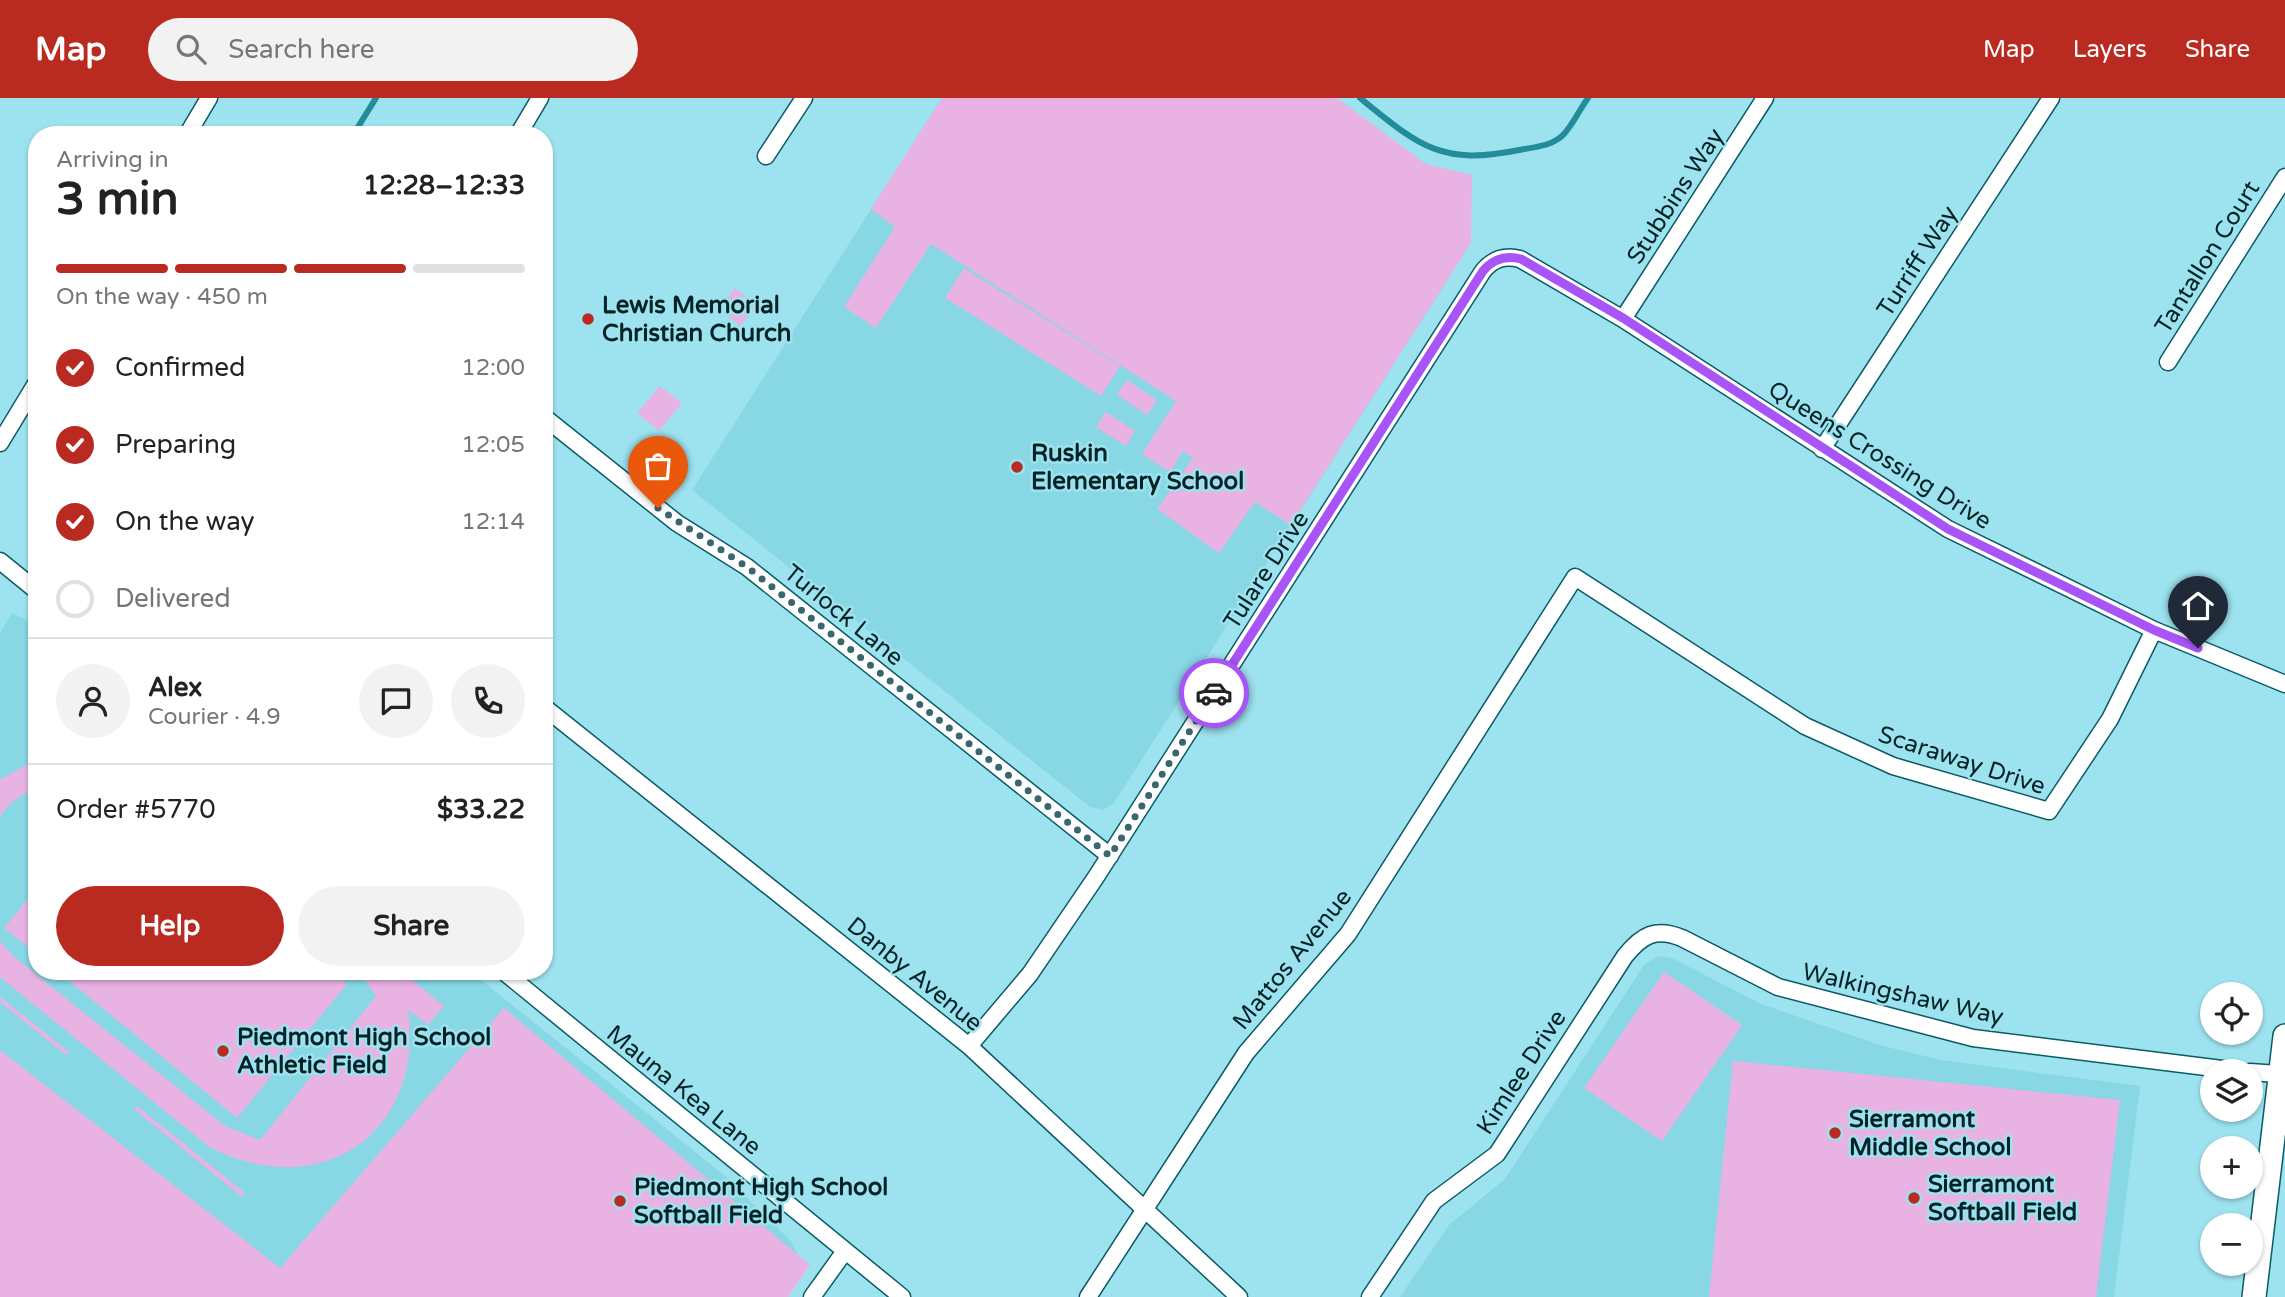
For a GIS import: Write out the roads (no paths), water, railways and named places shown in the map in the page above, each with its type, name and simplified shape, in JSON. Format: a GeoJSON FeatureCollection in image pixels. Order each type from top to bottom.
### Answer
{"type":"FeatureCollection","features":[{"type":"Feature","properties":{"kind":"main road"},"geometry":{"type":"LineString","coordinates":[[2254,1297],[2278,1074],[2285,1036]]}},
{"type":"Feature","properties":{"kind":"street"},"geometry":{"type":"LineString","coordinates":[[192,126],[209,98]]}},
{"type":"Feature","properties":{"kind":"street"},"geometry":{"type":"LineString","coordinates":[[523,126],[540,98]]}},
{"type":"Feature","properties":{"kind":"street"},"geometry":{"type":"LineString","coordinates":[[766,156],[804,98]]}},
{"type":"Feature","properties":{"kind":"street","name":"Stubbins Way"},"geometry":{"type":"LineString","coordinates":[[1623,318],[1765,98]]}},
{"type":"Feature","properties":{"kind":"street","name":"Turriff Way"},"geometry":{"type":"LineString","coordinates":[[1822,449],[2051,98]]}},
{"type":"Feature","properties":{"kind":"street","name":"Tantallon Court"},"geometry":{"type":"LineString","coordinates":[[2168,362],[2285,177]]}},
{"type":"Feature","properties":{"kind":"street","name":"Queens Crossing Drive"},"geometry":{"type":"LineString","coordinates":[[1504,257],[1521,259],[1623,318],[1948,529],[2154,630],[2285,684]]}},
{"type":"Feature","properties":{"kind":"street","name":"Tulare Drive"},"geometry":{"type":"LineString","coordinates":[[969,1046],[1030,974],[1110,856],[1483,271],[1495,260],[1504,257]]}},
{"type":"Feature","properties":{"kind":"street"},"geometry":{"type":"LineString","coordinates":[[0,443],[28,398]]}},
{"type":"Feature","properties":{"kind":"street","name":"Turlock Lane"},"geometry":{"type":"LineString","coordinates":[[553,424],[677,523],[747,567],[1110,856]]}},
{"type":"Feature","properties":{"kind":"street"},"geometry":{"type":"LineString","coordinates":[[0,561],[28,584]]}},
{"type":"Feature","properties":{"kind":"street","name":"Scaraway Drive"},"geometry":{"type":"LineString","coordinates":[[1575,577],[1805,726],[1893,766],[2049,811],[2110,719],[2154,630]]}},
{"type":"Feature","properties":{"kind":"street","name":"Mattos Avenue"},"geometry":{"type":"LineString","coordinates":[[1087,1297],[1246,1053],[1348,934],[1575,577]]}},
{"type":"Feature","properties":{"kind":"street","name":"Danby Avenue"},"geometry":{"type":"LineString","coordinates":[[553,714],[969,1046],[1239,1297]]}},
{"type":"Feature","properties":{"kind":"street","name":"Walkingshaw Way"},"geometry":{"type":"LineString","coordinates":[[1653,932],[1668,932],[1682,938],[1778,987],[1973,1038],[2200,1066]]}},
{"type":"Feature","properties":{"kind":"street","name":"Kimlee Drive"},"geometry":{"type":"LineString","coordinates":[[1370,1297],[1434,1201],[1497,1154],[1625,956],[1637,941],[1653,932]]}},
{"type":"Feature","properties":{"kind":"street","name":"Mauna Kea Lane"},"geometry":{"type":"LineString","coordinates":[[514,980],[902,1297]]}},
{"type":"Feature","properties":{"kind":"street"},"geometry":{"type":"LineString","coordinates":[[2263,1073],[2278,1074]]}},
{"type":"Feature","properties":{"kind":"street"},"geometry":{"type":"LineString","coordinates":[[811,1297],[845,1251]]}},
{"type":"Feature","properties":{"kind":"waterway"},"geometry":{"type":"LineString","coordinates":[[359,126],[376,98]]}},
{"type":"Feature","properties":{"kind":"waterway"},"geometry":{"type":"LineString","coordinates":[[1360,98],[1416,140],[1432,148],[1470,155],[1519,150],[1555,141],[1567,130],[1588,98]]}},
{"type":"Feature","properties":{"kind":"place","name":"Lewis Memorial Christian Church"},"geometry":{"type":"Point","coordinates":[588,319]}},
{"type":"Feature","properties":{"kind":"place","name":"Ruskin Elementary School"},"geometry":{"type":"Point","coordinates":[1017,467]}},
{"type":"Feature","properties":{"kind":"place","name":"Piedmont High School Athletic Field"},"geometry":{"type":"Point","coordinates":[223,1051]}},
{"type":"Feature","properties":{"kind":"place","name":"Sierramont Middle School"},"geometry":{"type":"Point","coordinates":[1835,1133]}},
{"type":"Feature","properties":{"kind":"place","name":"Sierramont Softball Field"},"geometry":{"type":"Point","coordinates":[1914,1198]}},
{"type":"Feature","properties":{"kind":"place","name":"Piedmont High School Softball Field"},"geometry":{"type":"Point","coordinates":[620,1201]}}]}
